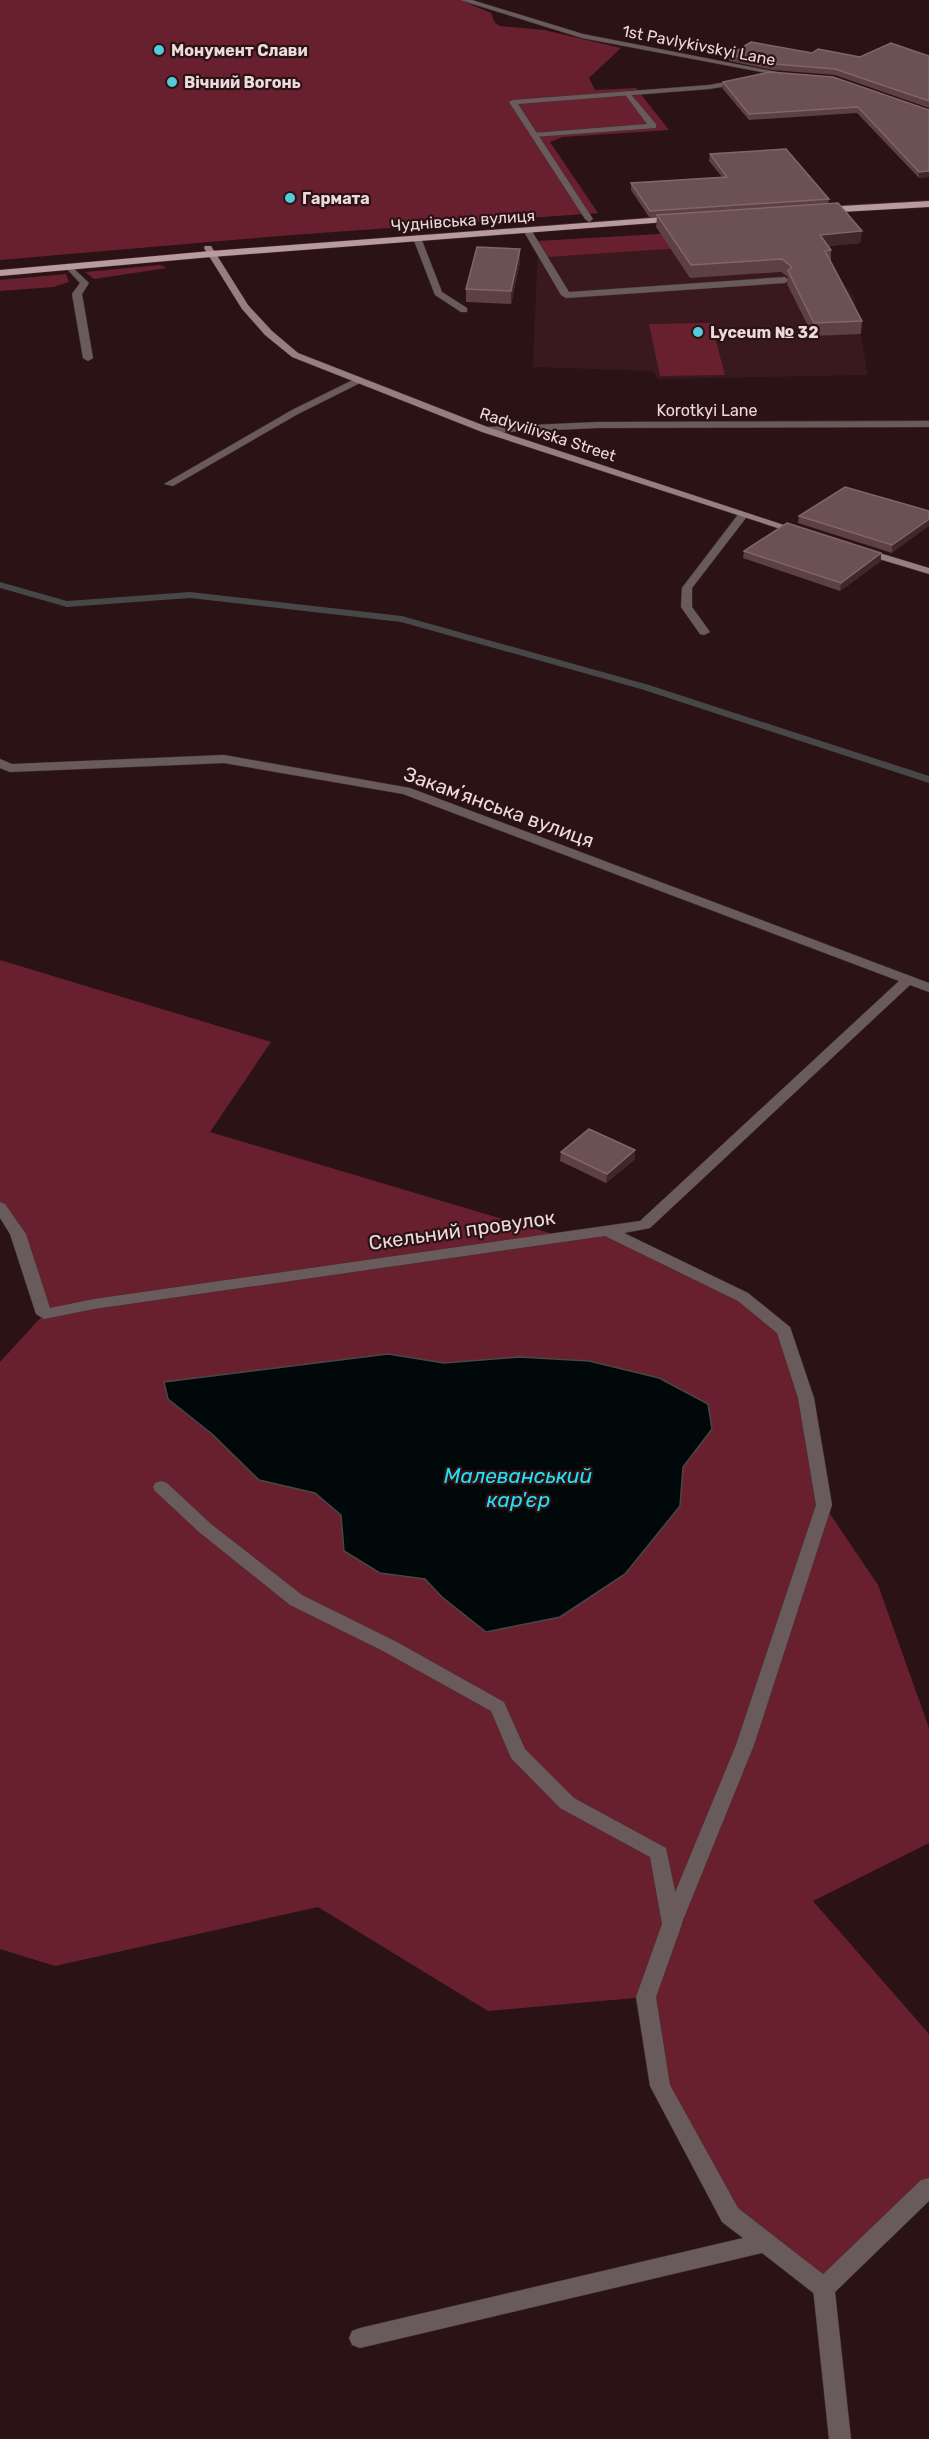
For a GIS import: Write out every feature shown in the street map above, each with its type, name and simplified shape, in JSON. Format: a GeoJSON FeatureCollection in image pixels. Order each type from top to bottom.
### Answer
{"type":"FeatureCollection","features":[{"type":"Feature","properties":{"kind":"main road"},"geometry":{"type":"LineString","coordinates":[[818,205],[929,199]]}},
{"type":"Feature","properties":{"kind":"main road"},"geometry":{"type":"LineString","coordinates":[[807,211],[929,204]]}},
{"type":"Feature","properties":{"kind":"main road","name":"Чуднівська вулиця"},"geometry":{"type":"LineString","coordinates":[[0,267],[589,219],[689,216],[527,230],[209,251],[0,273]]}},
{"type":"Feature","properties":{"kind":"street","name":"1st Pavlykivskyi Lane"},"geometry":{"type":"LineString","coordinates":[[464,0],[582,36],[773,74],[796,75]]}},
{"type":"Feature","properties":{"kind":"street"},"geometry":{"type":"LineString","coordinates":[[589,219],[513,102],[709,87],[773,74]]}},
{"type":"Feature","properties":{"kind":"street"},"geometry":{"type":"LineString","coordinates":[[534,135],[653,126],[628,93]]}},
{"type":"Feature","properties":{"kind":"street"},"geometry":{"type":"LineString","coordinates":[[527,230],[566,295],[785,280]]}},
{"type":"Feature","properties":{"kind":"street"},"geometry":{"type":"LineString","coordinates":[[417,238],[438,293],[464,310]]}},
{"type":"Feature","properties":{"kind":"street","name":"Radyvilivska Street"},"geometry":{"type":"LineString","coordinates":[[209,251],[232,289],[274,341],[295,355],[486,430],[809,534]]}},
{"type":"Feature","properties":{"kind":"street"},"geometry":{"type":"LineString","coordinates":[[69,267],[85,283],[77,294],[88,358]]}},
{"type":"Feature","properties":{"kind":"street"},"geometry":{"type":"LineString","coordinates":[[169,484],[295,412],[357,381]]}},
{"type":"Feature","properties":{"kind":"street","name":"Korotkyi Lane"},"geometry":{"type":"LineString","coordinates":[[486,430],[598,425],[929,424]]}},
{"type":"Feature","properties":{"kind":"street"},"geometry":{"type":"LineString","coordinates":[[704,632],[685,608],[683,599],[687,588],[744,514]]}},
{"type":"Feature","properties":{"kind":"street"},"geometry":{"type":"LineString","coordinates":[[853,548],[929,571]]}},
{"type":"Feature","properties":{"kind":"street","name":"Закамʼянська вулиця"},"geometry":{"type":"LineString","coordinates":[[0,764],[10,768],[224,759],[406,791],[929,987]]}},
{"type":"Feature","properties":{"kind":"street","name":"Скельний провулок"},"geometry":{"type":"LineString","coordinates":[[0,1207],[18,1234],[44,1314],[105,1303],[645,1225],[909,979]]}},
{"type":"Feature","properties":{"kind":"street"},"geometry":{"type":"LineString","coordinates":[[608,1231],[743,1297],[784,1331],[806,1398],[824,1505],[745,1745],[672,1924],[646,1997],[660,2086],[730,2215],[824,2288],[840,2439]]}},
{"type":"Feature","properties":{"kind":"street"},"geometry":{"type":"LineString","coordinates":[[161,1487],[205,1528],[296,1600],[389,1646],[498,1707],[518,1753],[567,1803],[659,1853],[672,1924]]}},
{"type":"Feature","properties":{"kind":"street"},"geometry":{"type":"LineString","coordinates":[[824,2288],[929,2187]]}},
{"type":"Feature","properties":{"kind":"street"},"geometry":{"type":"LineString","coordinates":[[360,2338],[765,2242]]}},
{"type":"Feature","properties":{"kind":"shaded area","name":"Монумент Слави"},"geometry":{"type":"Polygon","coordinates":[[[0,0],[460,0],[491,13],[495,23],[500,26],[544,30],[621,48],[589,78],[595,90],[636,88],[669,130],[563,137],[550,142],[598,213],[279,236],[0,260],[0,0]]]}},
{"type":"Feature","properties":{"kind":"shaded area","name":"Lyceum № 32"},"geometry":{"type":"Polygon","coordinates":[[[801,226],[854,297],[868,375],[658,379],[653,371],[533,367],[538,241],[801,226]]]}},
{"type":"Feature","properties":{"kind":"shaded area"},"geometry":{"type":"Polygon","coordinates":[[[677,233],[681,248],[547,257],[538,241],[677,233]]]}},
{"type":"Feature","properties":{"kind":"shaded area"},"geometry":{"type":"Polygon","coordinates":[[[160,265],[167,268],[94,279],[85,272],[160,265]]]}},
{"type":"Feature","properties":{"kind":"shaded area"},"geometry":{"type":"Polygon","coordinates":[[[66,274],[69,282],[53,287],[0,291],[0,280],[66,274]]]}},
{"type":"Feature","properties":{"kind":"shaded area"},"geometry":{"type":"Polygon","coordinates":[[[711,323],[725,375],[660,376],[649,324],[711,323]]]}},
{"type":"Feature","properties":{"kind":"shaded area"},"geometry":{"type":"Polygon","coordinates":[[[0,960],[271,1042],[210,1132],[563,1237],[608,1231],[743,1297],[784,1331],[824,1505],[878,1585],[929,1728],[929,1843],[813,1901],[929,2034],[929,2187],[824,2288],[730,2215],[660,2086],[646,1997],[488,2011],[318,1907],[55,1966],[0,1949],[0,1362],[44,1314],[0,1207],[0,960]],[[388,1354],[292,1367],[168,1399],[212,1434],[315,1493],[341,1515],[380,1573],[425,1579],[442,1597],[680,1506],[683,1467],[712,1428],[589,1361],[519,1357],[444,1363],[388,1354]]]}},
{"type":"Feature","properties":{"kind":"water","name":"Малеванський кар'єр"},"geometry":{"type":"Polygon","coordinates":[[[388,1354],[444,1363],[519,1357],[589,1361],[659,1378],[708,1404],[712,1429],[683,1467],[680,1506],[625,1574],[560,1617],[486,1632],[442,1597],[425,1579],[380,1573],[344,1551],[341,1515],[315,1493],[259,1480],[212,1434],[168,1399],[164,1382],[388,1354]]]}},
{"type":"Feature","properties":{"kind":"building"},"geometry":{"type":"Polygon","coordinates":[[[751,42],[812,53],[818,49],[860,57],[891,43],[929,56],[929,101],[835,69],[774,64],[730,55],[751,42]]]}},
{"type":"Feature","properties":{"kind":"building"},"geometry":{"type":"Polygon","coordinates":[[[770,72],[833,77],[929,110],[929,171],[919,172],[858,107],[749,114],[723,82],[770,72]]]}},
{"type":"Feature","properties":{"kind":"building"},"geometry":{"type":"Polygon","coordinates":[[[786,149],[829,199],[650,211],[631,183],[727,177],[710,154],[786,149]]]}},
{"type":"Feature","properties":{"kind":"building"},"geometry":{"type":"Polygon","coordinates":[[[838,203],[862,231],[820,235],[831,250],[825,251],[862,321],[814,323],[788,271],[792,267],[782,259],[691,265],[657,215],[838,203]]]}},
{"type":"Feature","properties":{"kind":"building"},"geometry":{"type":"Polygon","coordinates":[[[477,247],[520,249],[511,291],[466,289],[477,247]]]}},
{"type":"Feature","properties":{"kind":"building"},"geometry":{"type":"Polygon","coordinates":[[[845,487],[929,511],[929,519],[892,545],[799,516],[845,487]]]}},
{"type":"Feature","properties":{"kind":"building"},"geometry":{"type":"Polygon","coordinates":[[[787,523],[881,553],[841,583],[744,551],[787,523]]]}},
{"type":"Feature","properties":{"kind":"building"},"geometry":{"type":"Polygon","coordinates":[[[589,1129],[635,1150],[607,1174],[561,1152],[589,1129]]]}},
{"type":"Feature","properties":{"kind":"waterway"},"geometry":{"type":"LineString","coordinates":[[0,585],[67,604],[190,595],[402,619],[645,687],[929,780]]}},
{"type":"Feature","properties":{"kind":"place","name":"Монумент Слави"},"geometry":{"type":"Point","coordinates":[159,50]}},
{"type":"Feature","properties":{"kind":"place","name":"Вічний Вогонь"},"geometry":{"type":"Point","coordinates":[172,82]}},
{"type":"Feature","properties":{"kind":"place","name":"Гармата"},"geometry":{"type":"Point","coordinates":[290,198]}},
{"type":"Feature","properties":{"kind":"place","name":"Lyceum № 32"},"geometry":{"type":"Point","coordinates":[698,332]}}]}
